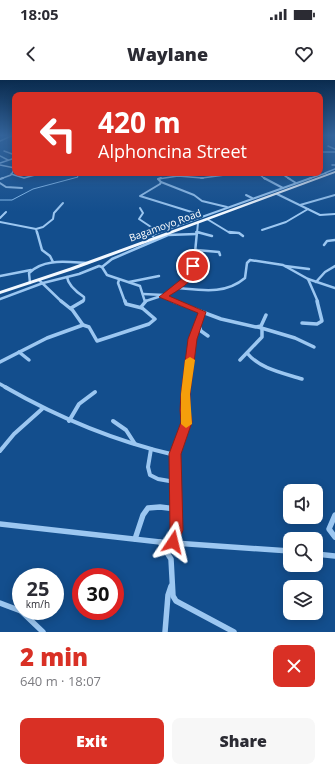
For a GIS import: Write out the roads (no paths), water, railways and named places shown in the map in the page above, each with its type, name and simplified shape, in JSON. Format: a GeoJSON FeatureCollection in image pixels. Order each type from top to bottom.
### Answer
{"type":"FeatureCollection","features":[{"type":"Feature","properties":{"kind":"highway","name":"Bagamoyo Road"},"geometry":{"type":"LineString","coordinates":[[323,175],[335,171]]}},
{"type":"Feature","properties":{"kind":"highway","name":"Bagamoyo Road"},"geometry":{"type":"LineString","coordinates":[[0,292],[88,263],[154,236],[198,223],[288,190],[321,176]]}},
{"type":"Feature","properties":{"kind":"street"},"geometry":{"type":"LineString","coordinates":[[0,164],[12,167]]}},
{"type":"Feature","properties":{"kind":"street"},"geometry":{"type":"LineString","coordinates":[[0,179],[12,174]]}},
{"type":"Feature","properties":{"kind":"street"},"geometry":{"type":"LineString","coordinates":[[18,176],[24,178],[35,176]]}},
{"type":"Feature","properties":{"kind":"street"},"geometry":{"type":"LineString","coordinates":[[217,176],[202,178],[178,176],[158,178],[161,182],[194,195],[202,201],[227,207]]}},
{"type":"Feature","properties":{"kind":"street"},"geometry":{"type":"LineString","coordinates":[[261,176],[266,180],[288,190]]}},
{"type":"Feature","properties":{"kind":"street"},"geometry":{"type":"LineString","coordinates":[[285,176],[296,183]]}},
{"type":"Feature","properties":{"kind":"street"},"geometry":{"type":"LineString","coordinates":[[140,208],[142,213],[139,219],[140,222],[151,228],[154,236],[202,216],[319,176]]}},
{"type":"Feature","properties":{"kind":"street"},"geometry":{"type":"LineString","coordinates":[[161,182],[140,196],[198,214]]}},
{"type":"Feature","properties":{"kind":"street"},"geometry":{"type":"LineString","coordinates":[[0,183],[6,187],[22,188]]}},
{"type":"Feature","properties":{"kind":"street"},"geometry":{"type":"LineString","coordinates":[[277,194],[324,216],[335,214]]}},
{"type":"Feature","properties":{"kind":"street"},"geometry":{"type":"LineString","coordinates":[[246,195],[252,198]]}},
{"type":"Feature","properties":{"kind":"street"},"geometry":{"type":"LineString","coordinates":[[300,205],[335,195]]}},
{"type":"Feature","properties":{"kind":"street"},"geometry":{"type":"LineString","coordinates":[[164,202],[202,216]]}},
{"type":"Feature","properties":{"kind":"street"},"geometry":{"type":"LineString","coordinates":[[0,222],[36,229],[43,227],[53,219],[54,213],[63,203]]}},
{"type":"Feature","properties":{"kind":"street"},"geometry":{"type":"LineString","coordinates":[[262,230],[286,222],[308,209]]}},
{"type":"Feature","properties":{"kind":"street"},"geometry":{"type":"LineString","coordinates":[[0,218],[6,212]]}},
{"type":"Feature","properties":{"kind":"street"},"geometry":{"type":"LineString","coordinates":[[207,219],[230,233],[239,233],[243,236]]}},
{"type":"Feature","properties":{"kind":"street"},"geometry":{"type":"LineString","coordinates":[[193,273],[198,223]]}},
{"type":"Feature","properties":{"kind":"street"},"geometry":{"type":"LineString","coordinates":[[36,229],[42,250],[50,256],[53,262]]}},
{"type":"Feature","properties":{"kind":"street"},"geometry":{"type":"LineString","coordinates":[[0,299],[43,283],[67,277],[98,266],[102,267],[112,259],[168,235],[196,233],[212,236]]}},
{"type":"Feature","properties":{"kind":"street"},"geometry":{"type":"LineString","coordinates":[[324,244],[327,241],[335,240]]}},
{"type":"Feature","properties":{"kind":"street"},"geometry":{"type":"LineString","coordinates":[[196,250],[217,252],[220,255]]}},
{"type":"Feature","properties":{"kind":"street"},"geometry":{"type":"LineString","coordinates":[[177,288],[224,290],[234,288],[240,284],[246,276],[246,265],[248,261],[309,269]]}},
{"type":"Feature","properties":{"kind":"street"},"geometry":{"type":"LineString","coordinates":[[0,276],[31,270],[53,262],[88,263]]}},
{"type":"Feature","properties":{"kind":"street"},"geometry":{"type":"LineString","coordinates":[[284,266],[308,279],[335,288]]}},
{"type":"Feature","properties":{"kind":"street"},"geometry":{"type":"LineString","coordinates":[[316,282],[325,272],[335,266]]}},
{"type":"Feature","properties":{"kind":"street"},"geometry":{"type":"LineString","coordinates":[[102,267],[105,274],[140,286],[146,301]]}},
{"type":"Feature","properties":{"kind":"street"},"geometry":{"type":"LineString","coordinates":[[30,283],[29,273],[31,270]]}},
{"type":"Feature","properties":{"kind":"street"},"geometry":{"type":"LineString","coordinates":[[142,308],[146,301],[163,297],[177,288],[193,273],[204,272]]}},
{"type":"Feature","properties":{"kind":"street"},"geometry":{"type":"LineString","coordinates":[[126,282],[159,276]]}},
{"type":"Feature","properties":{"kind":"street"},"geometry":{"type":"LineString","coordinates":[[67,277],[69,283],[85,298],[71,309]]}},
{"type":"Feature","properties":{"kind":"street"},"geometry":{"type":"LineString","coordinates":[[302,324],[317,324],[322,321],[319,304],[308,279]]}},
{"type":"Feature","properties":{"kind":"street"},"geometry":{"type":"LineString","coordinates":[[39,280],[51,293],[71,309],[83,325]]}},
{"type":"Feature","properties":{"kind":"street"},"geometry":{"type":"LineString","coordinates":[[0,362],[62,332],[83,325],[89,326],[96,340],[98,341],[153,322],[155,319],[154,317],[142,308],[126,304],[118,283],[119,280]]}},
{"type":"Feature","properties":{"kind":"street"},"geometry":{"type":"LineString","coordinates":[[143,294],[167,294]]}},
{"type":"Feature","properties":{"kind":"street"},"geometry":{"type":"LineString","coordinates":[[163,297],[221,319],[295,338],[314,347]]}},
{"type":"Feature","properties":{"kind":"street"},"geometry":{"type":"LineString","coordinates":[[173,542],[176,530],[175,454],[187,422],[185,410],[186,394],[193,339],[202,312]]}},
{"type":"Feature","properties":{"kind":"street"},"geometry":{"type":"LineString","coordinates":[[260,328],[266,315]]}},
{"type":"Feature","properties":{"kind":"street"},"geometry":{"type":"LineString","coordinates":[[198,323],[201,331],[208,336]]}},
{"type":"Feature","properties":{"kind":"street"},"geometry":{"type":"LineString","coordinates":[[240,360],[262,337],[263,334],[260,328]]}},
{"type":"Feature","properties":{"kind":"street"},"geometry":{"type":"LineString","coordinates":[[19,352],[29,360]]}},
{"type":"Feature","properties":{"kind":"street"},"geometry":{"type":"LineString","coordinates":[[247,353],[249,357],[257,362],[302,379]]}},
{"type":"Feature","properties":{"kind":"street"},"geometry":{"type":"LineString","coordinates":[[0,384],[42,408],[92,432],[151,449],[175,454]]}},
{"type":"Feature","properties":{"kind":"street"},"geometry":{"type":"LineString","coordinates":[[69,421],[78,405],[96,392]]}},
{"type":"Feature","properties":{"kind":"street"},"geometry":{"type":"LineString","coordinates":[[0,451],[10,438],[42,408]]}},
{"type":"Feature","properties":{"kind":"street"},"geometry":{"type":"LineString","coordinates":[[113,421],[124,427],[135,444]]}},
{"type":"Feature","properties":{"kind":"street"},"geometry":{"type":"LineString","coordinates":[[151,449],[146,470],[147,474],[153,478],[175,482]]}},
{"type":"Feature","properties":{"kind":"street"},"geometry":{"type":"LineString","coordinates":[[135,539],[143,515],[148,508],[160,507],[176,509]]}},
{"type":"Feature","properties":{"kind":"street"},"geometry":{"type":"LineString","coordinates":[[335,515],[329,529],[335,537]]}},
{"type":"Feature","properties":{"kind":"street"},"geometry":{"type":"LineString","coordinates":[[0,524],[83,532],[160,542],[283,550]]}},
{"type":"Feature","properties":{"kind":"street"},"geometry":{"type":"LineString","coordinates":[[160,542],[171,559],[173,596],[177,602],[234,632]]}},
{"type":"Feature","properties":{"kind":"street"},"geometry":{"type":"LineString","coordinates":[[323,555],[335,556]]}},
{"type":"Feature","properties":{"kind":"street"},"geometry":{"type":"LineString","coordinates":[[165,632],[168,595],[172,583]]}},
{"type":"Feature","properties":{"kind":"street"},"geometry":{"type":"LineString","coordinates":[[0,603],[12,608]]}},
{"type":"Feature","properties":{"kind":"street"},"geometry":{"type":"LineString","coordinates":[[30,620],[43,632]]}},
{"type":"Feature","properties":{"kind":"waterway"},"geometry":{"type":"LineString","coordinates":[[0,200],[12,200],[33,189],[78,176]]}}]}
